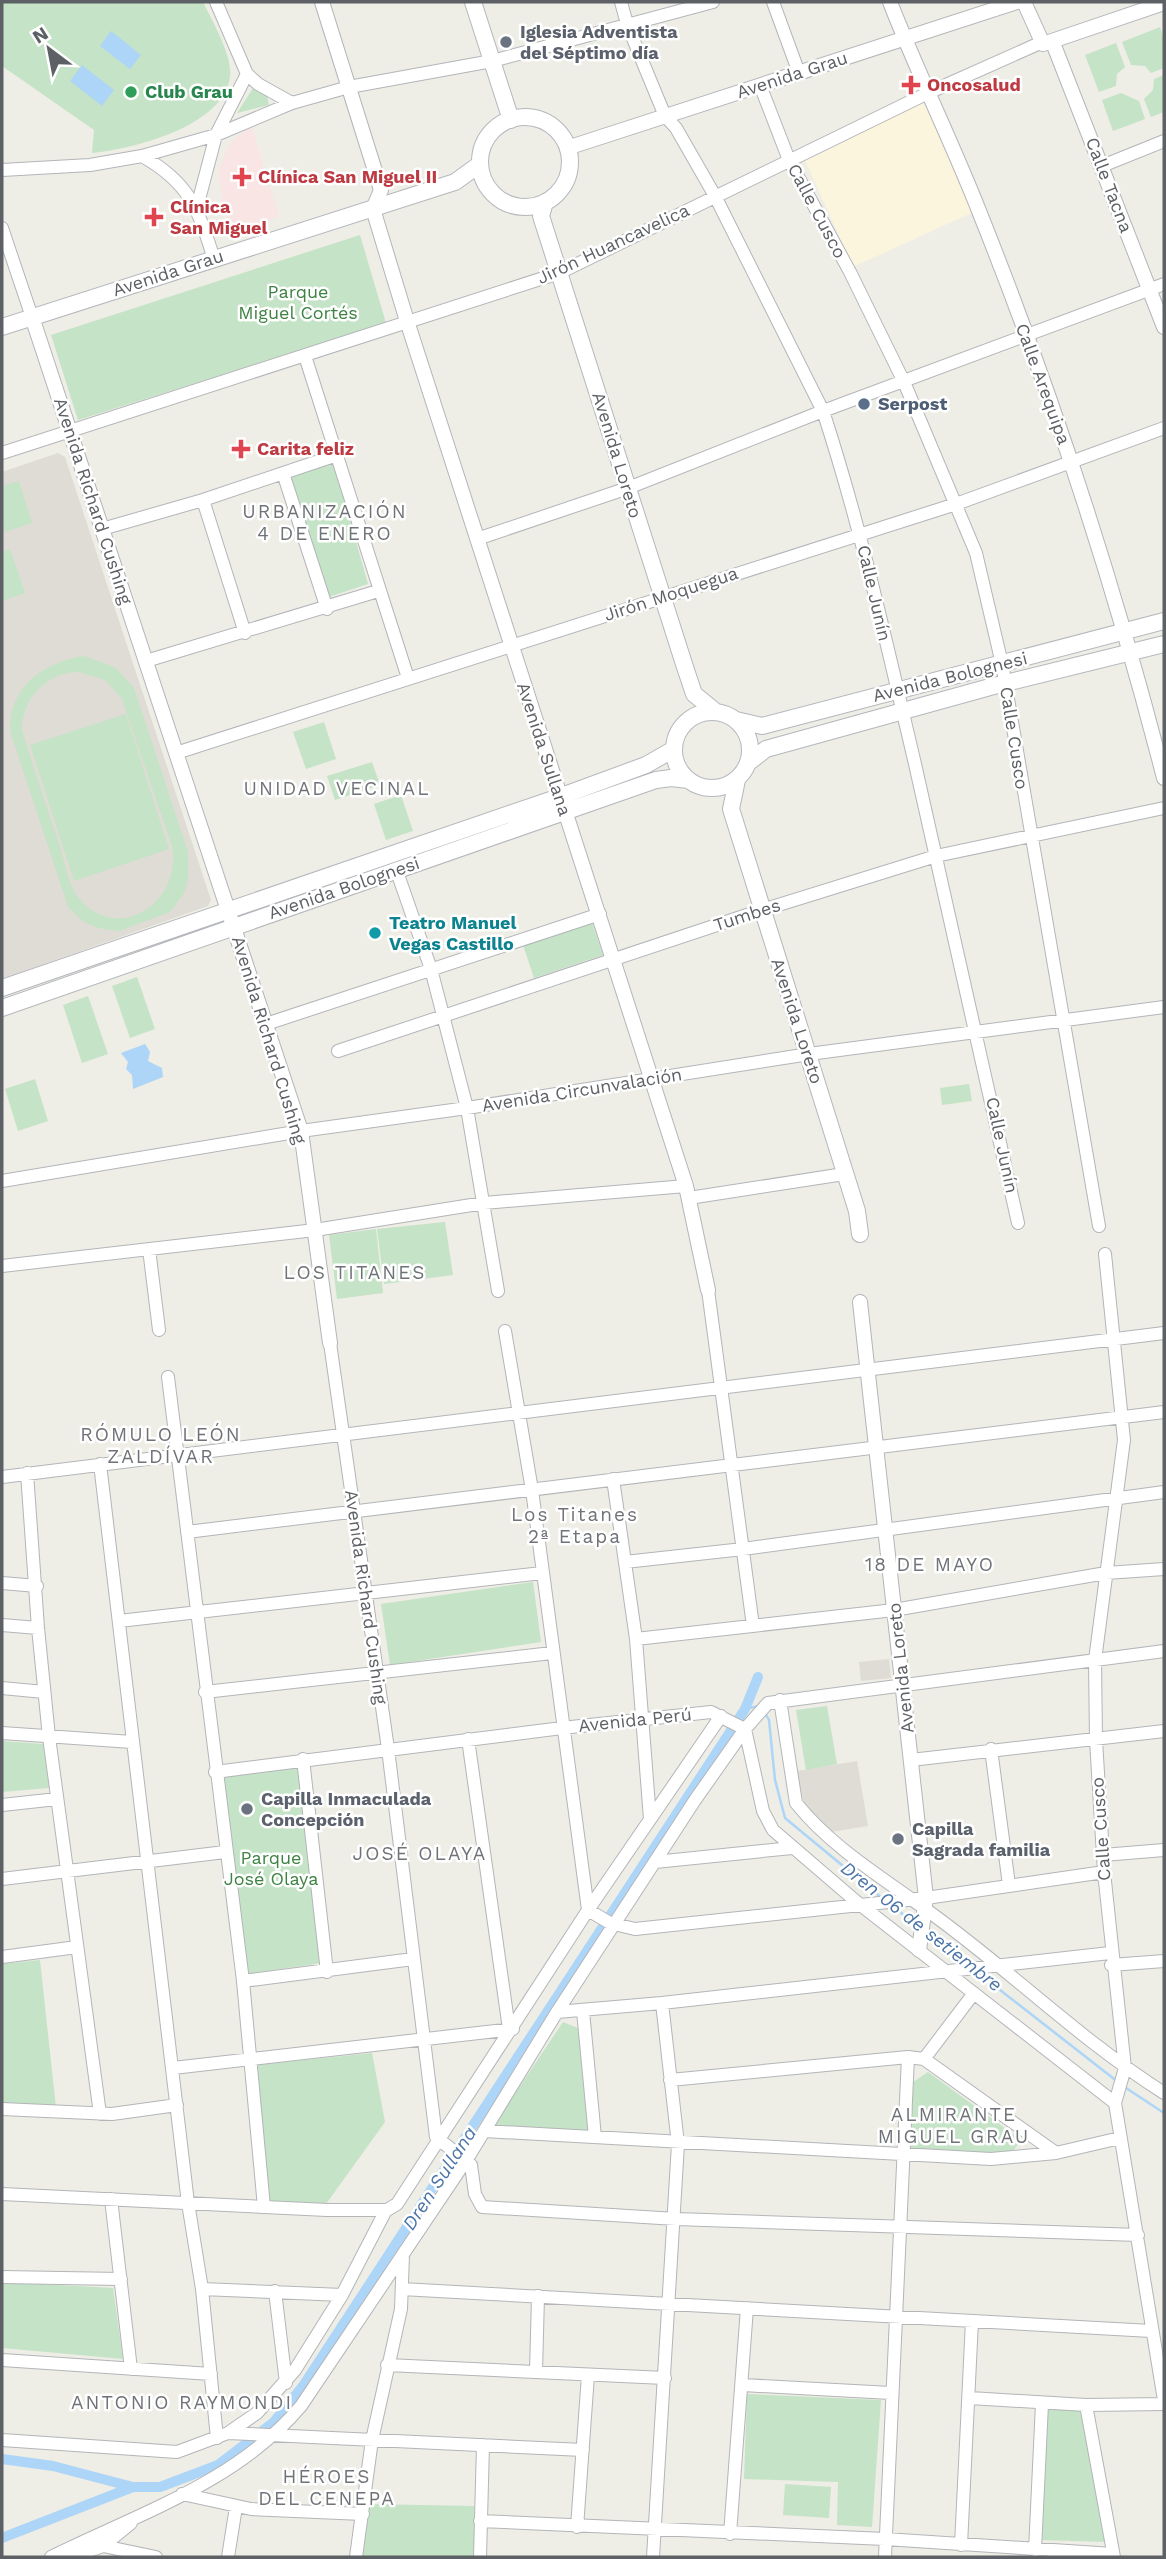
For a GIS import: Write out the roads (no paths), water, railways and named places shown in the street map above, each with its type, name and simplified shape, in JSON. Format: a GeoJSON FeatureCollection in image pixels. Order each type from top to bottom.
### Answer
{"type":"FeatureCollection","features":[{"type":"Feature","properties":{"kind":"main road"},"geometry":{"type":"LineString","coordinates":[[473,2],[511,120]]}},
{"type":"Feature","properties":{"kind":"main road"},"geometry":{"type":"LineString","coordinates":[[511,120],[539,120],[551,126],[567,148],[568,173],[563,185],[538,208],[499,199],[485,184],[480,164],[485,142],[491,132],[511,120]]}},
{"type":"Feature","properties":{"kind":"main road","name":"Avenida Grau"},"geometry":{"type":"LineString","coordinates":[[2,327],[455,182],[480,164]]}},
{"type":"Feature","properties":{"kind":"main road","name":"Avenida Grau"},"geometry":{"type":"LineString","coordinates":[[455,182],[485,184]]}},
{"type":"Feature","properties":{"kind":"main road","name":"Avenida Loreto"},"geometry":{"type":"LineString","coordinates":[[538,208],[694,694]]}},
{"type":"Feature","properties":{"kind":"main road","name":"Avenida Bolognesi"},"geometry":{"type":"LineString","coordinates":[[736,720],[762,726],[1164,621]]}},
{"type":"Feature","properties":{"kind":"main road","name":"Avenida Bolognesi"},"geometry":{"type":"LineString","coordinates":[[748,763],[766,749],[1164,644]]}},
{"type":"Feature","properties":{"kind":"main road"},"geometry":{"type":"LineString","coordinates":[[688,721],[694,694],[716,712],[736,720],[749,741],[748,763],[737,780],[722,787],[704,788]]}},
{"type":"Feature","properties":{"kind":"main road"},"geometry":{"type":"LineString","coordinates":[[716,712],[696,716],[688,721],[681,729],[674,749],[678,766],[689,780],[731,809]]}},
{"type":"Feature","properties":{"kind":"main road","name":"Avenida Bolognesi"},"geometry":{"type":"LineString","coordinates":[[2,1008],[396,869],[562,804],[674,749]]}},
{"type":"Feature","properties":{"kind":"main road","name":"Avenida Bolognesi"},"geometry":{"type":"LineString","coordinates":[[2,988],[228,909],[562,804],[656,780],[689,780]]}},
{"type":"Feature","properties":{"kind":"main road","name":"Avenida Loreto"},"geometry":{"type":"LineString","coordinates":[[737,780],[731,809],[857,1211],[860,1234]]}},
{"type":"Feature","properties":{"kind":"street"},"geometry":{"type":"LineString","coordinates":[[216,2],[247,74],[258,84],[292,103]]}},
{"type":"Feature","properties":{"kind":"street"},"geometry":{"type":"LineString","coordinates":[[322,2],[381,190],[373,209]]}},
{"type":"Feature","properties":{"kind":"street","name":"Calle Junín"},"geometry":{"type":"LineString","coordinates":[[621,2],[627,24],[665,116],[676,128],[715,196],[822,411],[861,535],[977,1031],[1018,1223]]}},
{"type":"Feature","properties":{"kind":"street"},"geometry":{"type":"LineString","coordinates":[[2,170],[51,169],[142,156],[216,135],[292,103],[349,87],[492,61],[713,2]]}},
{"type":"Feature","properties":{"kind":"street"},"geometry":{"type":"LineString","coordinates":[[773,2],[799,73]]}},
{"type":"Feature","properties":{"kind":"street","name":"Calle Arequipa"},"geometry":{"type":"LineString","coordinates":[[890,2],[981,214],[1071,460],[1132,652],[1164,778]]}},
{"type":"Feature","properties":{"kind":"street","name":"Avenida Grau"},"geometry":{"type":"LineString","coordinates":[[567,148],[1017,2]]}},
{"type":"Feature","properties":{"kind":"street","name":"Calle Tacna"},"geometry":{"type":"LineString","coordinates":[[1024,2],[1047,43],[1102,166],[1164,327]]}},
{"type":"Feature","properties":{"kind":"street","name":"Jirón Huancavelica"},"geometry":{"type":"LineString","coordinates":[[2,453],[559,272],[928,93],[1047,43],[1164,3]]}},
{"type":"Feature","properties":{"kind":"street"},"geometry":{"type":"LineString","coordinates":[[197,207],[216,135],[247,74]]}},
{"type":"Feature","properties":{"kind":"street","name":"Calle Cusco"},"geometry":{"type":"LineString","coordinates":[[760,85],[789,160],[850,272],[904,382],[976,553],[1002,664],[1030,839],[1099,1226]]}},
{"type":"Feature","properties":{"kind":"street"},"geometry":{"type":"LineString","coordinates":[[1102,166],[1164,141]]}},
{"type":"Feature","properties":{"kind":"street"},"geometry":{"type":"LineString","coordinates":[[142,156],[164,169],[183,186],[197,207],[214,258]]}},
{"type":"Feature","properties":{"kind":"street","name":"Avenida Sullana"},"geometry":{"type":"LineString","coordinates":[[373,209],[687,1192],[708,1290]]}},
{"type":"Feature","properties":{"kind":"street","name":"Avenida Richard Cushing"},"geometry":{"type":"LineString","coordinates":[[2,230],[301,1131],[341,1434],[388,1749],[436,2137],[442,2141]]}},
{"type":"Feature","properties":{"kind":"street"},"geometry":{"type":"LineString","coordinates":[[477,539],[628,488],[822,411],[1164,284]]}},
{"type":"Feature","properties":{"kind":"street"},"geometry":{"type":"LineString","coordinates":[[305,356],[378,592],[408,678]]}},
{"type":"Feature","properties":{"kind":"street","name":"Jirón Moquegua"},"geometry":{"type":"LineString","coordinates":[[176,753],[956,504],[1164,428]]}},
{"type":"Feature","properties":{"kind":"street"},"geometry":{"type":"LineString","coordinates":[[102,528],[203,500],[337,455]]}},
{"type":"Feature","properties":{"kind":"street"},"geometry":{"type":"LineString","coordinates":[[283,473],[327,609]]}},
{"type":"Feature","properties":{"kind":"street"},"geometry":{"type":"LineString","coordinates":[[203,500],[245,633]]}},
{"type":"Feature","properties":{"kind":"street"},"geometry":{"type":"LineString","coordinates":[[146,661],[378,592]]}},
{"type":"Feature","properties":{"kind":"street","name":"Tumbes"},"geometry":{"type":"LineString","coordinates":[[338,1051],[762,910],[936,856],[1030,839],[1164,808]]}},
{"type":"Feature","properties":{"kind":"street"},"geometry":{"type":"LineString","coordinates":[[396,869],[431,969],[467,1108],[498,1291]]}},
{"type":"Feature","properties":{"kind":"street"},"geometry":{"type":"LineString","coordinates":[[266,1024],[600,914]]}},
{"type":"Feature","properties":{"kind":"street","name":"Avenida Circunvalación"},"geometry":{"type":"LineString","coordinates":[[2,1181],[301,1131],[467,1108],[809,1054],[1164,1007]]}},
{"type":"Feature","properties":{"kind":"street"},"geometry":{"type":"LineString","coordinates":[[2,1266],[315,1230],[484,1203],[687,1192],[845,1174]]}},
{"type":"Feature","properties":{"kind":"street"},"geometry":{"type":"LineString","coordinates":[[149,1249],[159,1330]]}},
{"type":"Feature","properties":{"kind":"street","name":"Calle Cusco"},"geometry":{"type":"LineString","coordinates":[[1105,1254],[1124,1440],[1095,1660],[1096,1740],[1110,1959],[1125,2068],[1115,2103],[1164,2402]]}},
{"type":"Feature","properties":{"kind":"street"},"geometry":{"type":"LineString","coordinates":[[708,1290],[753,1626]]}},
{"type":"Feature","properties":{"kind":"street","name":"Avenida Loreto"},"geometry":{"type":"LineString","coordinates":[[860,1302],[927,1904],[919,1950]]}},
{"type":"Feature","properties":{"kind":"street"},"geometry":{"type":"LineString","coordinates":[[505,1331],[532,1490],[562,1727],[591,1912]]}},
{"type":"Feature","properties":{"kind":"street"},"geometry":{"type":"LineString","coordinates":[[2,1477],[867,1370],[1115,1336],[1164,1333]]}},
{"type":"Feature","properties":{"kind":"street"},"geometry":{"type":"LineString","coordinates":[[168,1377],[243,1981],[264,2207]]}},
{"type":"Feature","properties":{"kind":"street"},"geometry":{"type":"LineString","coordinates":[[187,1532],[1164,1412]]}},
{"type":"Feature","properties":{"kind":"street"},"geometry":{"type":"LineString","coordinates":[[100,1464],[188,2203],[211,2374],[228,2435]]}},
{"type":"Feature","properties":{"kind":"street"},"geometry":{"type":"LineString","coordinates":[[27,1473],[49,1737],[100,2114]]}},
{"type":"Feature","properties":{"kind":"street"},"geometry":{"type":"LineString","coordinates":[[613,1479],[636,1639],[640,1720],[650,1819]]}},
{"type":"Feature","properties":{"kind":"street"},"geometry":{"type":"LineString","coordinates":[[625,1562],[743,1549],[1164,1492]]}},
{"type":"Feature","properties":{"kind":"street"},"geometry":{"type":"LineString","coordinates":[[636,1639],[894,1610],[1106,1573],[1164,1569]]}},
{"type":"Feature","properties":{"kind":"street"},"geometry":{"type":"LineString","coordinates":[[119,1621],[542,1573]]}},
{"type":"Feature","properties":{"kind":"street"},"geometry":{"type":"LineString","coordinates":[[2,1583],[37,1586]]}},
{"type":"Feature","properties":{"kind":"street"},"geometry":{"type":"LineString","coordinates":[[2,1625],[38,1628]]}},
{"type":"Feature","properties":{"kind":"street"},"geometry":{"type":"LineString","coordinates":[[51,2557],[136,2518],[216,2476],[270,2436],[311,2393],[484,2131],[612,1924],[743,1728],[768,1703],[1164,1651]]}},
{"type":"Feature","properties":{"kind":"street"},"geometry":{"type":"LineString","coordinates":[[205,1692],[552,1653]]}},
{"type":"Feature","properties":{"kind":"street"},"geometry":{"type":"LineString","coordinates":[[2,1688],[44,1692]]}},
{"type":"Feature","properties":{"kind":"street"},"geometry":{"type":"LineString","coordinates":[[780,1700],[796,1803],[824,1833],[910,1899]]}},
{"type":"Feature","properties":{"kind":"street","name":"Avenida Perú"},"geometry":{"type":"LineString","coordinates":[[215,1772],[562,1727],[711,1712],[724,1718]]}},
{"type":"Feature","properties":{"kind":"street"},"geometry":{"type":"LineString","coordinates":[[2,2440],[177,2452],[228,2435],[257,2413],[286,2383],[342,2295],[386,2210],[404,2195],[442,2141],[511,2029],[591,1912],[650,1819],[724,1718],[743,1728],[762,1811],[773,1830],[858,1903],[1115,2103]]}},
{"type":"Feature","properties":{"kind":"street"},"geometry":{"type":"LineString","coordinates":[[911,1759],[1164,1731]]}},
{"type":"Feature","properties":{"kind":"street"},"geometry":{"type":"LineString","coordinates":[[2,1733],[132,1742]]}},
{"type":"Feature","properties":{"kind":"street"},"geometry":{"type":"LineString","coordinates":[[468,1739],[511,2029]]}},
{"type":"Feature","properties":{"kind":"street"},"geometry":{"type":"LineString","coordinates":[[991,1749],[1009,1885]]}},
{"type":"Feature","properties":{"kind":"street"},"geometry":{"type":"LineString","coordinates":[[303,1759],[327,1972]]}},
{"type":"Feature","properties":{"kind":"street"},"geometry":{"type":"LineString","coordinates":[[2,1805],[57,1799]]}},
{"type":"Feature","properties":{"kind":"street"},"geometry":{"type":"LineString","coordinates":[[655,1862],[792,1848]]}},
{"type":"Feature","properties":{"kind":"street"},"geometry":{"type":"LineString","coordinates":[[1103,1855],[1164,1850]]}},
{"type":"Feature","properties":{"kind":"street"},"geometry":{"type":"LineString","coordinates":[[2,1879],[225,1852]]}},
{"type":"Feature","properties":{"kind":"street"},"geometry":{"type":"LineString","coordinates":[[927,1904],[1009,1885],[1104,1872]]}},
{"type":"Feature","properties":{"kind":"street"},"geometry":{"type":"LineString","coordinates":[[591,1912],[612,1924],[646,1928],[858,1903],[910,1899],[927,1904],[999,1967],[1125,2068],[1164,2093]]}},
{"type":"Feature","properties":{"kind":"street"},"geometry":{"type":"LineString","coordinates":[[2,1957],[77,1947]]}},
{"type":"Feature","properties":{"kind":"street"},"geometry":{"type":"LineString","coordinates":[[243,1981],[413,1959]]}},
{"type":"Feature","properties":{"kind":"street"},"geometry":{"type":"LineString","coordinates":[[557,2012],[999,1967],[1110,1959],[1164,1961]]}},
{"type":"Feature","properties":{"kind":"street"},"geometry":{"type":"LineString","coordinates":[[924,2059],[974,1993]]}},
{"type":"Feature","properties":{"kind":"street"},"geometry":{"type":"LineString","coordinates":[[653,2557],[676,2219],[678,2144],[662,2003]]}},
{"type":"Feature","properties":{"kind":"street"},"geometry":{"type":"LineString","coordinates":[[583,2011],[595,2137]]}},
{"type":"Feature","properties":{"kind":"street"},"geometry":{"type":"LineString","coordinates":[[173,2068],[511,2029]]}},
{"type":"Feature","properties":{"kind":"street"},"geometry":{"type":"LineString","coordinates":[[670,2080],[908,2057],[924,2059],[1056,2153]]}},
{"type":"Feature","properties":{"kind":"street"},"geometry":{"type":"LineString","coordinates":[[884,2557],[908,2057]]}},
{"type":"Feature","properties":{"kind":"street"},"geometry":{"type":"LineString","coordinates":[[2,2109],[100,2114],[177,2105]]}},
{"type":"Feature","properties":{"kind":"street"},"geometry":{"type":"LineString","coordinates":[[484,2131],[678,2144],[904,2152],[991,2159],[1056,2153],[1120,2138]]}},
{"type":"Feature","properties":{"kind":"street"},"geometry":{"type":"LineString","coordinates":[[442,2141],[465,2157],[474,2172],[477,2200],[482,2207],[490,2210],[1138,2235]]}},
{"type":"Feature","properties":{"kind":"street"},"geometry":{"type":"LineString","coordinates":[[2,2194],[386,2210]]}},
{"type":"Feature","properties":{"kind":"street"},"geometry":{"type":"LineString","coordinates":[[111,2199],[131,2369]]}},
{"type":"Feature","properties":{"kind":"street"},"geometry":{"type":"LineString","coordinates":[[356,2557],[372,2440],[401,2309],[404,2252]]}},
{"type":"Feature","properties":{"kind":"street"},"geometry":{"type":"LineString","coordinates":[[2,2277],[121,2279]]}},
{"type":"Feature","properties":{"kind":"street"},"geometry":{"type":"LineString","coordinates":[[201,2289],[342,2295]]}},
{"type":"Feature","properties":{"kind":"street"},"geometry":{"type":"LineString","coordinates":[[402,2289],[1151,2331]]}},
{"type":"Feature","properties":{"kind":"street"},"geometry":{"type":"LineString","coordinates":[[275,2291],[286,2383]]}},
{"type":"Feature","properties":{"kind":"street"},"geometry":{"type":"LineString","coordinates":[[536,2372],[538,2296]]}},
{"type":"Feature","properties":{"kind":"street"},"geometry":{"type":"LineString","coordinates":[[730,2534],[747,2308]]}},
{"type":"Feature","properties":{"kind":"street"},"geometry":{"type":"LineString","coordinates":[[961,2545],[972,2321]]}},
{"type":"Feature","properties":{"kind":"street"},"geometry":{"type":"LineString","coordinates":[[2,2360],[211,2374]]}},
{"type":"Feature","properties":{"kind":"street"},"geometry":{"type":"LineString","coordinates":[[387,2365],[665,2378]]}},
{"type":"Feature","properties":{"kind":"street"},"geometry":{"type":"LineString","coordinates":[[577,2526],[588,2375]]}},
{"type":"Feature","properties":{"kind":"street"},"geometry":{"type":"LineString","coordinates":[[743,2385],[891,2393]]}},
{"type":"Feature","properties":{"kind":"street"},"geometry":{"type":"LineString","coordinates":[[970,2398],[1086,2405],[1164,2402]]}},
{"type":"Feature","properties":{"kind":"street"},"geometry":{"type":"LineString","coordinates":[[1035,2550],[1042,2404]]}},
{"type":"Feature","properties":{"kind":"street"},"geometry":{"type":"LineString","coordinates":[[480,2521],[655,2531],[885,2539],[1114,2556],[1086,2405]]}},
{"type":"Feature","properties":{"kind":"street"},"geometry":{"type":"LineString","coordinates":[[228,2435],[583,2450]]}},
{"type":"Feature","properties":{"kind":"street"},"geometry":{"type":"LineString","coordinates":[[480,2557],[483,2445]]}},
{"type":"Feature","properties":{"kind":"street"},"geometry":{"type":"LineString","coordinates":[[182,2494],[236,2507],[363,2514]]}},
{"type":"Feature","properties":{"kind":"street"},"geometry":{"type":"LineString","coordinates":[[228,2557],[236,2507]]}},
{"type":"Feature","properties":{"kind":"street"},"geometry":{"type":"LineString","coordinates":[[72,2557],[103,2546],[136,2518]]}},
{"type":"Feature","properties":{"kind":"street"},"geometry":{"type":"LineString","coordinates":[[103,2546],[156,2557]]}},
{"type":"Feature","properties":{"kind":"water"},"geometry":{"type":"Polygon","coordinates":[[[111,31],[141,55],[130,69],[100,46],[111,31]]]}},
{"type":"Feature","properties":{"kind":"water"},"geometry":{"type":"Polygon","coordinates":[[[82,65],[114,90],[102,106],[70,81],[82,65]]]}},
{"type":"Feature","properties":{"kind":"water"},"geometry":{"type":"Polygon","coordinates":[[[145,1044],[150,1052],[148,1061],[162,1068],[163,1077],[133,1089],[132,1075],[126,1069],[128,1062],[121,1053],[145,1044]]]}},
{"type":"Feature","properties":{"kind":"waterway","name":"Dren Sullana"},"geometry":{"type":"LineString","coordinates":[[2,2538],[133,2487],[160,2487],[218,2465],[274,2422],[303,2386],[745,1709],[758,1677]]}},
{"type":"Feature","properties":{"kind":"waterway","name":"Dren 06 de setiembre"},"geometry":{"type":"LineString","coordinates":[[745,1709],[758,1706]]}},
{"type":"Feature","properties":{"kind":"waterway","name":"Dren 06 de setiembre"},"geometry":{"type":"LineString","coordinates":[[765,1713],[769,1720],[775,1780],[785,1818],[883,1899]]}},
{"type":"Feature","properties":{"kind":"waterway","name":"Dren 06 de setiembre"},"geometry":{"type":"LineString","coordinates":[[894,1907],[916,1925]]}},
{"type":"Feature","properties":{"kind":"waterway","name":"Dren 06 de setiembre"},"geometry":{"type":"LineString","coordinates":[[927,1933],[966,1964]]}},
{"type":"Feature","properties":{"kind":"waterway","name":"Dren 06 de setiembre"},"geometry":{"type":"LineString","coordinates":[[977,1972],[1118,2082]]}},
{"type":"Feature","properties":{"kind":"waterway","name":"Dren 06 de setiembre"},"geometry":{"type":"LineString","coordinates":[[1123,2086],[1164,2113]]}},
{"type":"Feature","properties":{"kind":"waterway"},"geometry":{"type":"LineString","coordinates":[[2,2459],[53,2466],[133,2487]]}},
{"type":"Feature","properties":{"kind":"place","name":"Iglesia Adventista del Séptimo día"},"geometry":{"type":"Point","coordinates":[506,42]}},
{"type":"Feature","properties":{"kind":"place","name":"Oncosalud"},"geometry":{"type":"Point","coordinates":[911,85]}},
{"type":"Feature","properties":{"kind":"place","name":"Club Grau"},"geometry":{"type":"Point","coordinates":[131,92]}},
{"type":"Feature","properties":{"kind":"place","name":"Clínica San Miguel II"},"geometry":{"type":"Point","coordinates":[242,177]}},
{"type":"Feature","properties":{"kind":"place","name":"Clínica San Miguel"},"geometry":{"type":"Point","coordinates":[154,217]}},
{"type":"Feature","properties":{"kind":"place","name":"Serpost"},"geometry":{"type":"Point","coordinates":[864,404]}},
{"type":"Feature","properties":{"kind":"place","name":"Carita feliz"},"geometry":{"type":"Point","coordinates":[241,449]}},
{"type":"Feature","properties":{"kind":"place","name":"Teatro Manuel Vegas Castillo"},"geometry":{"type":"Point","coordinates":[375,933]}},
{"type":"Feature","properties":{"kind":"place","name":"Capilla Inmaculada Concepción"},"geometry":{"type":"Point","coordinates":[247,1809]}},
{"type":"Feature","properties":{"kind":"place","name":"Capilla Sagrada familia"},"geometry":{"type":"Point","coordinates":[898,1839]}},
{"type":"Feature","properties":{"kind":"district","name":"URBANIZACIÓN 4 DE ENERO"},"geometry":{"type":"Point","coordinates":[325,522]}},
{"type":"Feature","properties":{"kind":"district","name":"UNIDAD VECINAL"},"geometry":{"type":"Point","coordinates":[337,788]}},
{"type":"Feature","properties":{"kind":"district","name":"LOS TITANES"},"geometry":{"type":"Point","coordinates":[355,1272]}},
{"type":"Feature","properties":{"kind":"district","name":"RÓMULO LEÓN ZALDÍVAR"},"geometry":{"type":"Point","coordinates":[161,1445]}},
{"type":"Feature","properties":{"kind":"district","name":"Los Titanes 2ª Etapa"},"geometry":{"type":"Point","coordinates":[575,1525]}},
{"type":"Feature","properties":{"kind":"district","name":"18 DE MAYO"},"geometry":{"type":"Point","coordinates":[930,1564]}},
{"type":"Feature","properties":{"kind":"district","name":"JOSÉ OLAYA"},"geometry":{"type":"Point","coordinates":[420,1853]}},
{"type":"Feature","properties":{"kind":"district","name":"ALMIRANTE MIGUEL GRAU"},"geometry":{"type":"Point","coordinates":[954,2125]}},
{"type":"Feature","properties":{"kind":"district","name":"ANTONIO RAYMONDI"},"geometry":{"type":"Point","coordinates":[182,2402]}},
{"type":"Feature","properties":{"kind":"district","name":"HÉROES DEL CENEPA"},"geometry":{"type":"Point","coordinates":[327,2487]}},
{"type":"Feature","properties":{"kind":"park label","name":"Parque Miguel Cortés"},"geometry":{"type":"Point","coordinates":[298,302]}},
{"type":"Feature","properties":{"kind":"park label","name":"Parque José Olaya"},"geometry":{"type":"Point","coordinates":[271,1868]}}]}
